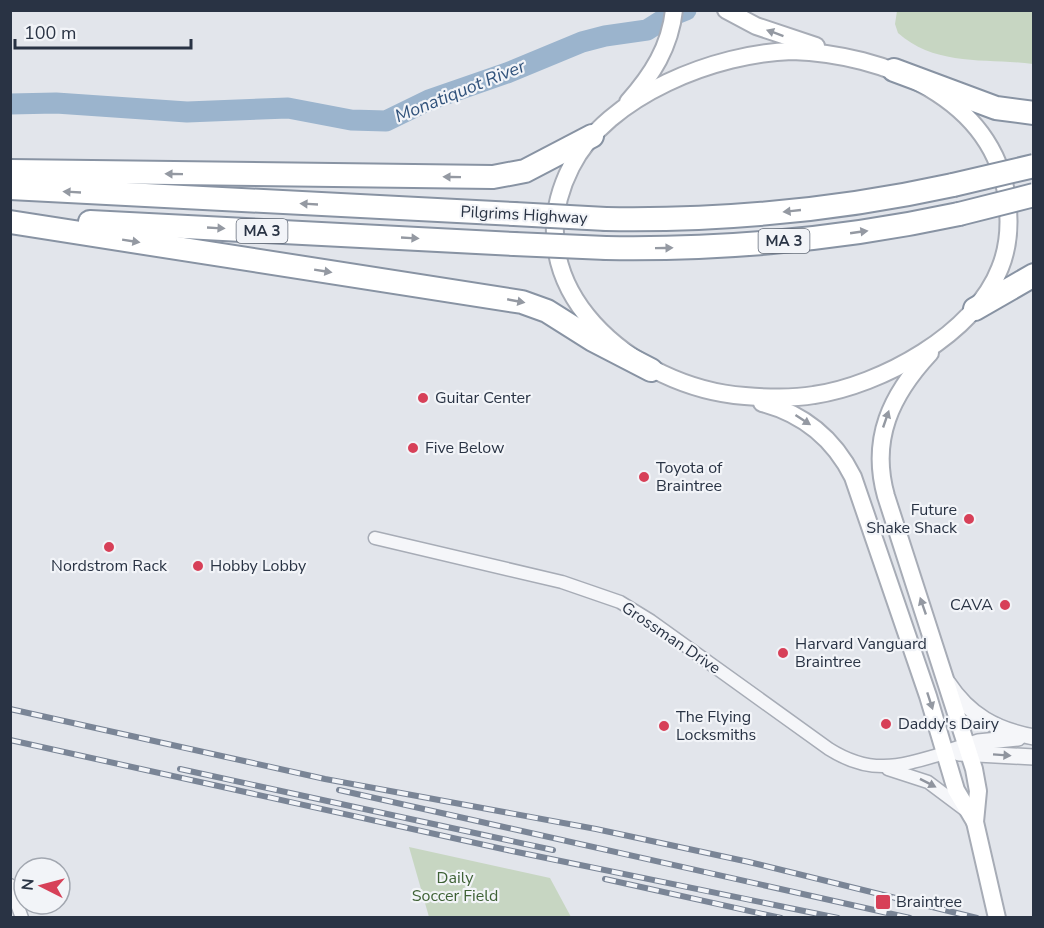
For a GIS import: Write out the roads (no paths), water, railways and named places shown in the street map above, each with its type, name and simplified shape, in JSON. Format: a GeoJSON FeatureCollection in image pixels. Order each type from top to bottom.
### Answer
{"type":"FeatureCollection","features":[{"type":"Feature","properties":{"kind":"highway"},"geometry":{"type":"LineString","coordinates":[[894,70],[996,108],[1034,113]]}},
{"type":"Feature","properties":{"kind":"highway"},"geometry":{"type":"LineString","coordinates":[[10,171],[493,177],[525,171],[600,129]]}},
{"type":"Feature","properties":{"kind":"highway","name":"Pilgrims Highway"},"geometry":{"type":"LineString","coordinates":[[10,188],[606,219],[702,218],[786,212],[871,201],[953,186],[1034,166]]}},
{"type":"Feature","properties":{"kind":"highway","name":"Pilgrims Highway"},"geometry":{"type":"LineString","coordinates":[[10,218],[514,244],[606,248],[682,248],[791,240],[876,230],[959,214],[1034,195]]}},
{"type":"Feature","properties":{"kind":"highway"},"geometry":{"type":"LineString","coordinates":[[10,222],[522,302],[547,311],[593,340],[651,370]]}},
{"type":"Feature","properties":{"kind":"highway"},"geometry":{"type":"LineString","coordinates":[[975,309],[1034,275]]}},
{"type":"Feature","properties":{"kind":"main road"},"geometry":{"type":"LineString","coordinates":[[675,10],[668,40],[660,58],[644,82],[600,129],[572,165],[560,197],[556,228],[559,259],[573,295],[591,323],[616,348],[651,370],[692,387],[765,403],[799,417],[823,436],[843,459],[861,496],[956,790],[972,818],[997,918]]}},
{"type":"Feature","properties":{"kind":"main road"},"geometry":{"type":"LineString","coordinates":[[732,14],[804,43],[894,70],[922,84],[958,111],[978,130],[998,164],[1008,204],[1007,246],[999,272],[975,309],[916,369],[895,398],[883,425],[879,453],[886,496],[969,749],[978,791],[972,818]]}},
{"type":"Feature","properties":{"kind":"main road"},"geometry":{"type":"LineString","coordinates":[[600,129],[669,83],[729,60],[778,52],[851,56]]}},
{"type":"Feature","properties":{"kind":"main road"},"geometry":{"type":"LineString","coordinates":[[729,395],[788,398],[838,390],[900,365],[952,331]]}},
{"type":"Feature","properties":{"kind":"street","name":"Grossman Drive"},"geometry":{"type":"LineString","coordinates":[[375,538],[562,582],[620,602],[651,621],[829,750],[850,761],[881,767],[899,766],[945,753]]}},
{"type":"Feature","properties":{"kind":"street"},"geometry":{"type":"LineString","coordinates":[[948,682],[965,705],[985,722],[1034,738]]}},
{"type":"Feature","properties":{"kind":"street"},"geometry":{"type":"LineString","coordinates":[[945,753],[969,749],[997,739],[1034,738]]}},
{"type":"Feature","properties":{"kind":"street"},"geometry":{"type":"LineString","coordinates":[[969,749],[1034,757]]}},
{"type":"Feature","properties":{"kind":"street"},"geometry":{"type":"LineString","coordinates":[[881,767],[928,782],[972,818]]}},
{"type":"Feature","properties":{"kind":"street"},"geometry":{"type":"LineString","coordinates":[[10,885],[22,918]]}},
{"type":"Feature","properties":{"kind":"waterway","name":"Monatiquot River"},"geometry":{"type":"LineString","coordinates":[[10,104],[56,103],[187,112],[288,108],[351,120],[386,121],[429,100],[507,73],[582,42],[647,30],[666,18],[686,10]]}},
{"type":"Feature","properties":{"kind":"railway"},"geometry":{"type":"LineString","coordinates":[[10,709],[325,779],[596,829],[749,862],[977,918]]}},
{"type":"Feature","properties":{"kind":"railway"},"geometry":{"type":"LineString","coordinates":[[10,740],[512,851],[838,918]]}},
{"type":"Feature","properties":{"kind":"railway"},"geometry":{"type":"LineString","coordinates":[[180,769],[553,850]]}},
{"type":"Feature","properties":{"kind":"railway"},"geometry":{"type":"LineString","coordinates":[[339,790],[910,918]]}},
{"type":"Feature","properties":{"kind":"railway"},"geometry":{"type":"LineString","coordinates":[[605,879],[781,918]]}},
{"type":"Feature","properties":{"kind":"place","name":"Guitar Center"},"geometry":{"type":"Point","coordinates":[423,398]}},
{"type":"Feature","properties":{"kind":"place","name":"Five Below"},"geometry":{"type":"Point","coordinates":[413,448]}},
{"type":"Feature","properties":{"kind":"place","name":"Toyota of Braintree"},"geometry":{"type":"Point","coordinates":[644,477]}},
{"type":"Feature","properties":{"kind":"place","name":"Future Shake Shack"},"geometry":{"type":"Point","coordinates":[969,519]}},
{"type":"Feature","properties":{"kind":"place","name":"Nordstrom Rack"},"geometry":{"type":"Point","coordinates":[109,547]}},
{"type":"Feature","properties":{"kind":"place","name":"Hobby Lobby"},"geometry":{"type":"Point","coordinates":[198,566]}},
{"type":"Feature","properties":{"kind":"place","name":"CAVA"},"geometry":{"type":"Point","coordinates":[1005,605]}},
{"type":"Feature","properties":{"kind":"place","name":"Harvard Vanguard Braintree"},"geometry":{"type":"Point","coordinates":[783,653]}},
{"type":"Feature","properties":{"kind":"place","name":"Daddy's Dairy"},"geometry":{"type":"Point","coordinates":[886,724]}},
{"type":"Feature","properties":{"kind":"place","name":"The Flying Locksmiths"},"geometry":{"type":"Point","coordinates":[664,726]}},
{"type":"Feature","properties":{"kind":"place","name":"Braintree"},"geometry":{"type":"Point","coordinates":[883,902]}},
{"type":"Feature","properties":{"kind":"park label","name":"Daily Soccer Field"},"geometry":{"type":"Point","coordinates":[455,887]}}]}
